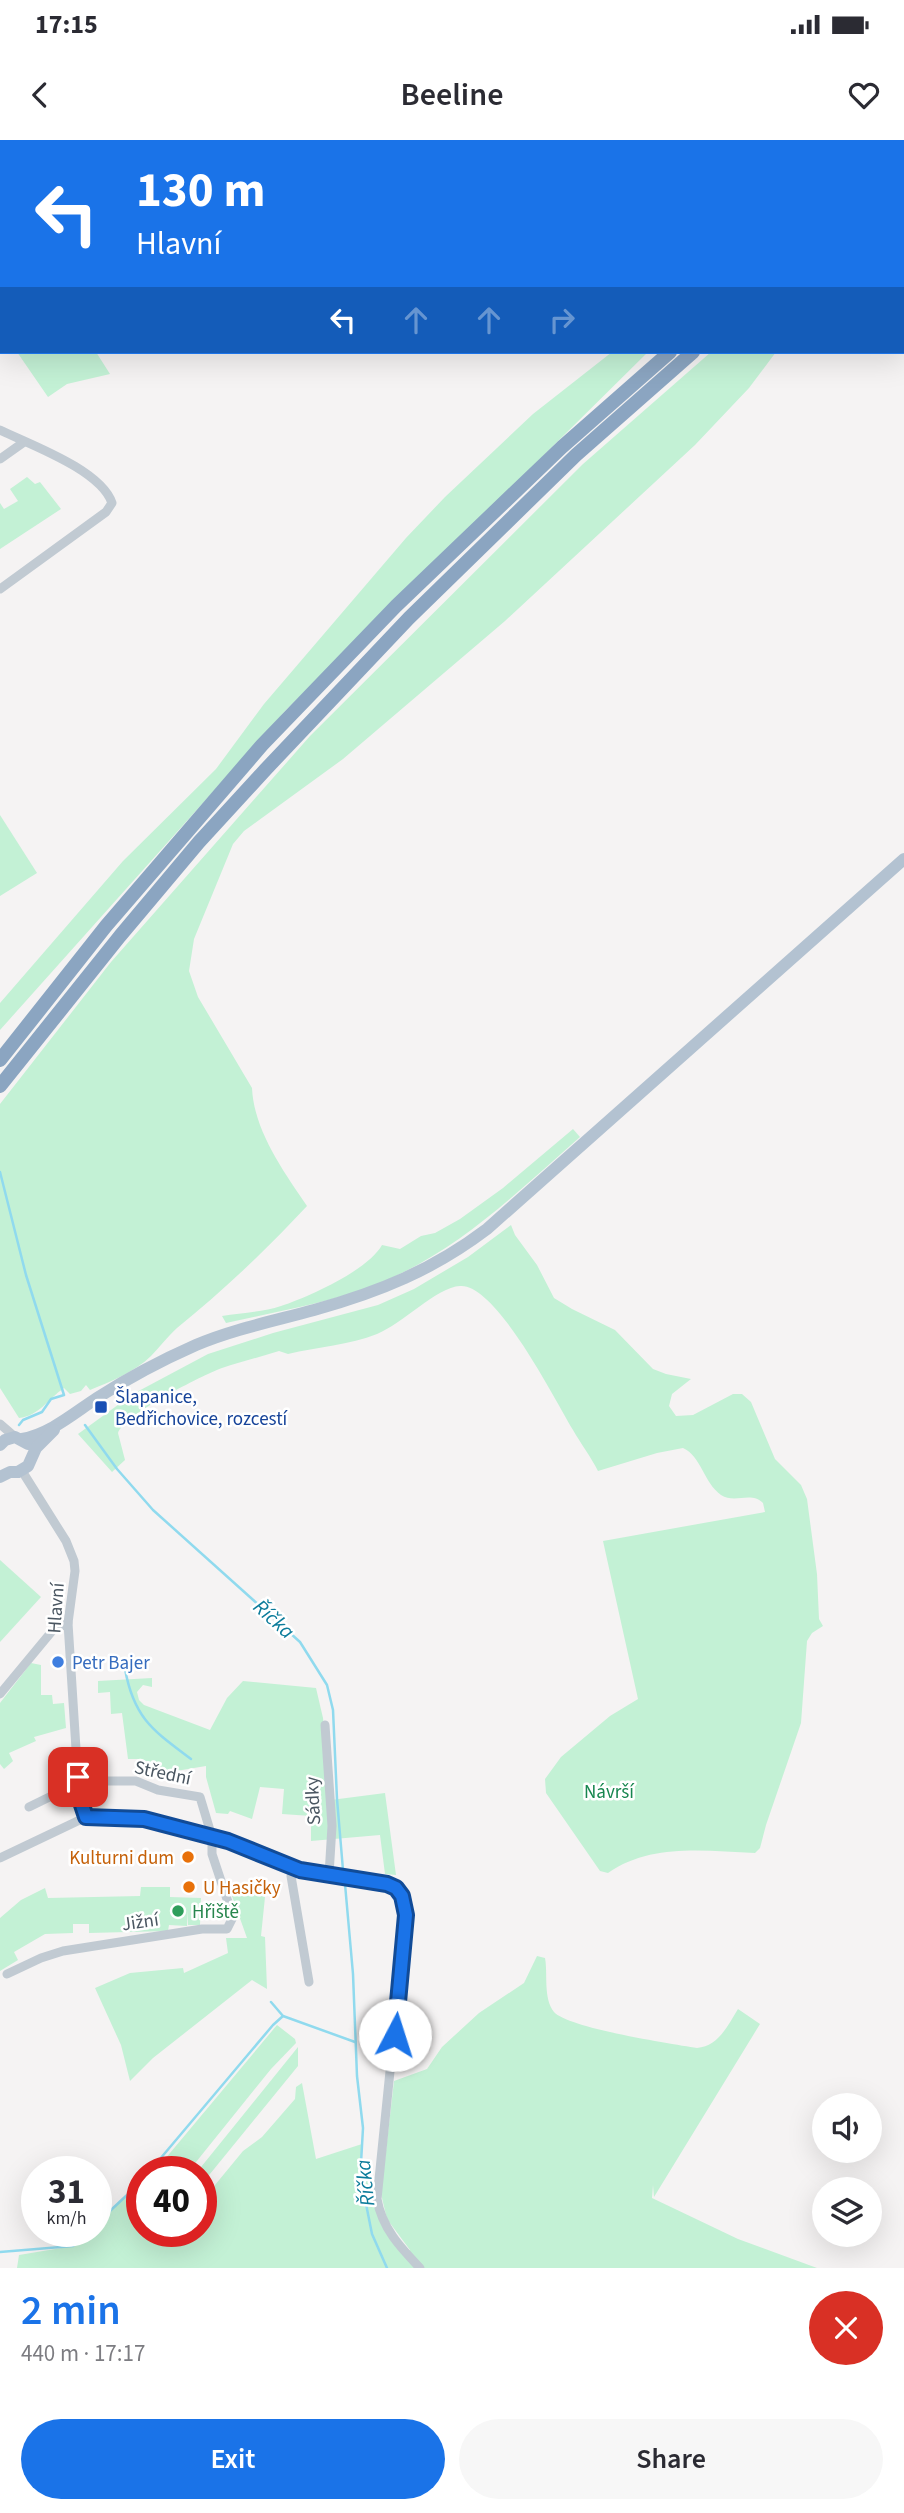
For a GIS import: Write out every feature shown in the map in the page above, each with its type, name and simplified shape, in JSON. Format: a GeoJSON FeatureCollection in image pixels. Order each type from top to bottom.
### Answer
{"type":"FeatureCollection","features":[{"type":"Feature","properties":{"kind":"highway"},"geometry":{"type":"LineString","coordinates":[[0,1060],[106,926],[262,745],[416,587],[562,447],[668,354]]}},
{"type":"Feature","properties":{"kind":"highway"},"geometry":{"type":"LineString","coordinates":[[1,1085],[172,873],[266,769],[418,609],[576,455],[691,354]]}},
{"type":"Feature","properties":{"kind":"main road"},"geometry":{"type":"LineString","coordinates":[[0,1443],[62,1422],[135,1376],[196,1345],[231,1332],[314,1310],[398,1283],[422,1272],[470,1242],[904,859]]}},
{"type":"Feature","properties":{"kind":"main road"},"geometry":{"type":"LineString","coordinates":[[32,1454],[62,1422]]}},
{"type":"Feature","properties":{"kind":"main road"},"geometry":{"type":"LineString","coordinates":[[8,1471],[31,1461],[32,1454],[27,1443],[19,1438]]}},
{"type":"Feature","properties":{"kind":"street"},"geometry":{"type":"LineString","coordinates":[[0,430],[60,457],[99,483],[109,493],[112,503],[106,512],[0,589]]}},
{"type":"Feature","properties":{"kind":"street"},"geometry":{"type":"LineString","coordinates":[[0,460],[24,442]]}},
{"type":"Feature","properties":{"kind":"street"},"geometry":{"type":"LineString","coordinates":[[0,1424],[19,1438]]}},
{"type":"Feature","properties":{"kind":"street","name":"Hlavní"},"geometry":{"type":"LineString","coordinates":[[8,1471],[66,1541],[74,1561],[68,1623],[78,1783],[86,1817]]}},
{"type":"Feature","properties":{"kind":"street"},"geometry":{"type":"LineString","coordinates":[[0,1694],[53,1630],[68,1623]]}},
{"type":"Feature","properties":{"kind":"street","name":"Sádky"},"geometry":{"type":"LineString","coordinates":[[325,1725],[332,1826],[329,1875]]}},
{"type":"Feature","properties":{"kind":"street","name":"Střední"},"geometry":{"type":"LineString","coordinates":[[78,1783],[136,1781],[158,1790],[200,1797],[212,1837]]}},
{"type":"Feature","properties":{"kind":"street"},"geometry":{"type":"LineString","coordinates":[[29,1807],[78,1783]]}},
{"type":"Feature","properties":{"kind":"street"},"geometry":{"type":"LineString","coordinates":[[0,1858],[86,1817],[144,1819],[228,1841],[293,1868],[382,1883],[396,1888],[404,1902],[405,1924],[377,2199],[387,2228],[420,2268]]}},
{"type":"Feature","properties":{"kind":"street","name":"Jižní"},"geometry":{"type":"LineString","coordinates":[[7,1974],[60,1951],[201,1929],[227,1929],[233,1917],[212,1854],[212,1837]]}},
{"type":"Feature","properties":{"kind":"street"},"geometry":{"type":"LineString","coordinates":[[293,1868],[291,1876],[309,1982]]}},
{"type":"Feature","properties":{"kind":"green space"},"geometry":{"type":"Polygon","coordinates":[[[18,354],[97,354],[110,374],[67,384],[48,397],[18,354]]]}},
{"type":"Feature","properties":{"kind":"green space"},"geometry":{"type":"Polygon","coordinates":[[[609,354],[646,354],[286,710],[0,1030],[0,1003],[123,861],[216,769],[264,704],[406,538],[533,414],[609,354]]]}},
{"type":"Feature","properties":{"kind":"green space"},"geometry":{"type":"Polygon","coordinates":[[[709,354],[774,354],[749,388],[695,445],[505,621],[343,759],[244,831],[233,844],[194,939],[189,971],[198,997],[252,1088],[258,1120],[264,1135],[307,1206],[260,1254],[177,1328],[138,1367],[90,1390],[86,1385],[81,1391],[70,1394],[64,1388],[38,1411],[19,1418],[0,1388],[0,1104],[111,962],[310,736],[583,464],[709,354]]]}},
{"type":"Feature","properties":{"kind":"green space"},"geometry":{"type":"Polygon","coordinates":[[[27,477],[35,484],[40,482],[61,509],[0,549],[0,503],[4,509],[18,501],[10,489],[27,477]]]}},
{"type":"Feature","properties":{"kind":"green space"},"geometry":{"type":"Polygon","coordinates":[[[0,815],[37,873],[0,896],[0,815]]]}},
{"type":"Feature","properties":{"kind":"green space"},"geometry":{"type":"Polygon","coordinates":[[[573,1129],[580,1137],[507,1201],[457,1240],[402,1273],[336,1298],[299,1307],[226,1323],[222,1316],[267,1310],[293,1302],[351,1273],[382,1245],[400,1249],[421,1236],[435,1233],[460,1219],[503,1188],[573,1129]]]}},
{"type":"Feature","properties":{"kind":"green space","name":"Návrší"},"geometry":{"type":"Polygon","coordinates":[[[511,1225],[537,1265],[554,1298],[615,1330],[653,1369],[691,1379],[672,1394],[669,1406],[676,1416],[693,1415],[733,1394],[742,1394],[751,1402],[775,1459],[801,1485],[807,1499],[817,1574],[819,1619],[823,1626],[812,1633],[807,1641],[801,1723],[760,1848],[755,1853],[660,1853],[625,1863],[608,1873],[600,1871],[546,1793],[545,1779],[561,1757],[610,1716],[638,1699],[603,1541],[765,1512],[763,1503],[753,1498],[721,1495],[710,1484],[694,1457],[683,1448],[598,1471],[539,1370],[507,1322],[474,1290],[460,1286],[451,1288],[387,1329],[367,1338],[288,1354],[279,1351],[222,1368],[198,1379],[148,1406],[124,1425],[118,1433],[125,1460],[112,1472],[78,1434],[133,1394],[208,1354],[273,1333],[378,1305],[414,1289],[468,1257],[511,1225]]]}},
{"type":"Feature","properties":{"kind":"green space"},"geometry":{"type":"Polygon","coordinates":[[[0,1560],[41,1597],[0,1642],[0,1560]]]}},
{"type":"Feature","properties":{"kind":"green space"},"geometry":{"type":"Polygon","coordinates":[[[31,1663],[41,1665],[41,1695],[52,1695],[53,1704],[64,1703],[66,1728],[34,1737],[36,1741],[9,1753],[13,1761],[4,1769],[0,1764],[0,1703],[31,1663]]]}},
{"type":"Feature","properties":{"kind":"green space"},"geometry":{"type":"Polygon","coordinates":[[[152,1678],[152,1687],[143,1685],[137,1692],[144,1705],[210,1730],[227,1698],[243,1681],[316,1688],[323,1718],[331,1800],[385,1793],[396,1875],[385,1874],[380,1835],[311,1841],[311,1816],[282,1814],[284,1789],[260,1787],[252,1819],[230,1811],[228,1814],[216,1813],[206,1777],[206,1766],[170,1772],[141,1759],[128,1759],[122,1713],[111,1714],[110,1692],[98,1693],[98,1681],[152,1678]]]}},
{"type":"Feature","properties":{"kind":"green space"},"geometry":{"type":"Polygon","coordinates":[[[228,1885],[265,1897],[261,1936],[265,1937],[267,1989],[252,1980],[153,2058],[130,2081],[121,2045],[95,1988],[130,1973],[183,1968],[184,1973],[228,1953],[226,1938],[247,1938],[228,1885]]]}},
{"type":"Feature","properties":{"kind":"green space"},"geometry":{"type":"Polygon","coordinates":[[[141,1887],[170,1887],[170,1897],[201,1898],[200,1925],[188,1925],[188,1910],[187,1926],[169,1925],[168,1931],[89,1933],[89,1924],[73,1924],[73,1933],[45,1934],[14,1952],[18,1960],[0,1971],[0,1918],[21,1900],[45,1888],[48,1898],[140,1896],[141,1887]]]}},
{"type":"Feature","properties":{"kind":"green space"},"geometry":{"type":"Polygon","coordinates":[[[537,1956],[545,1958],[547,1993],[554,2012],[563,2018],[621,2034],[697,2048],[717,2039],[738,2009],[760,2024],[654,2197],[653,2185],[652,2198],[738,2239],[817,2268],[17,2268],[19,2255],[67,2247],[112,2247],[112,2209],[126,2196],[126,2247],[217,2247],[217,2183],[243,2151],[262,2137],[295,2099],[296,2087],[302,2083],[316,2159],[362,2144],[361,2163],[379,2210],[406,2253],[410,2250],[387,2219],[381,2194],[394,2081],[427,2069],[442,2047],[479,2013],[524,1983],[537,1956]]]}},
{"type":"Feature","properties":{"kind":"green space"},"geometry":{"type":"Polygon","coordinates":[[[277,2025],[295,2039],[296,2043],[271,2069],[201,2156],[168,2156],[277,2025]]]}},
{"type":"Feature","properties":{"kind":"green space"},"geometry":{"type":"Polygon","coordinates":[[[298,2047],[298,2066],[217,2165],[217,2156],[210,2156],[298,2047]]]}},
{"type":"Feature","properties":{"kind":"waterway","name":"Říčka"},"geometry":{"type":"LineString","coordinates":[[0,1172],[26,1275],[64,1395],[51,1399],[42,1412],[23,1420],[19,1425]]}},
{"type":"Feature","properties":{"kind":"waterway","name":"Říčka"},"geometry":{"type":"LineString","coordinates":[[85,1425],[117,1469],[153,1510],[300,1642],[327,1685],[333,1710],[343,1870]]}},
{"type":"Feature","properties":{"kind":"waterway"},"geometry":{"type":"LineString","coordinates":[[125,1669],[140,1712],[156,1731],[191,1759]]}},
{"type":"Feature","properties":{"kind":"waterway","name":"Říčka"},"geometry":{"type":"LineString","coordinates":[[345,1884],[353,1974],[357,2076],[363,2128],[361,2163],[364,2194],[372,2234],[387,2268]]}},
{"type":"Feature","properties":{"kind":"waterway"},"geometry":{"type":"LineString","coordinates":[[271,2002],[283,2016],[355,2042]]}},
{"type":"Feature","properties":{"kind":"waterway"},"geometry":{"type":"LineString","coordinates":[[162,2156],[283,2016]]}},
{"type":"Feature","properties":{"kind":"waterway"},"geometry":{"type":"LineString","coordinates":[[112,2209],[126,2196]]}},
{"type":"Feature","properties":{"kind":"waterway"},"geometry":{"type":"LineString","coordinates":[[0,2252],[61,2247]]}},
{"type":"Feature","properties":{"kind":"place","name":"Šlapanice, Bedřichovice, rozcestí"},"geometry":{"type":"Point","coordinates":[101,1407]}},
{"type":"Feature","properties":{"kind":"place","name":"Petr Bajer"},"geometry":{"type":"Point","coordinates":[58,1662]}},
{"type":"Feature","properties":{"kind":"place","name":"Kulturni dum"},"geometry":{"type":"Point","coordinates":[188,1857]}},
{"type":"Feature","properties":{"kind":"place","name":"U Hasičky"},"geometry":{"type":"Point","coordinates":[189,1887]}},
{"type":"Feature","properties":{"kind":"place","name":"Hřiště"},"geometry":{"type":"Point","coordinates":[178,1911]}},
{"type":"Feature","properties":{"kind":"route"},"geometry":{"type":"LineString","coordinates":[[78,1777],[79,1796],[86,1817],[144,1819],[228,1841],[300,1870],[382,1883],[396,1888],[404,1899],[406,1915],[395,2035]]}}]}
